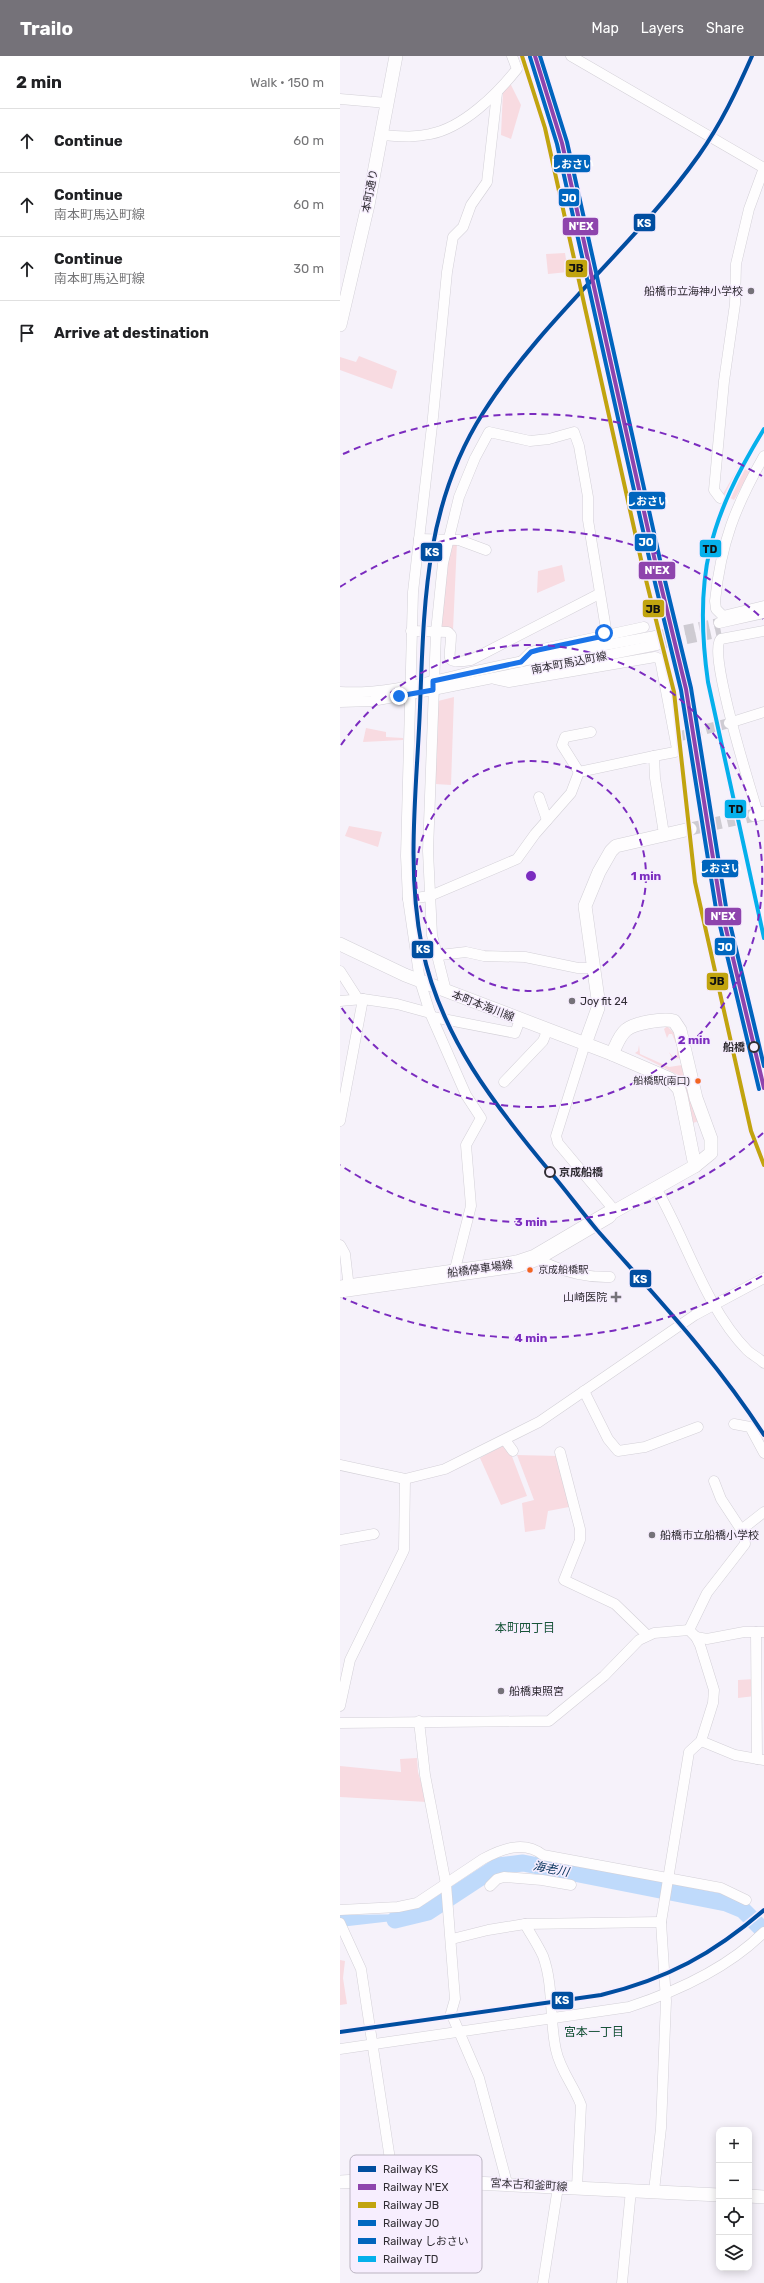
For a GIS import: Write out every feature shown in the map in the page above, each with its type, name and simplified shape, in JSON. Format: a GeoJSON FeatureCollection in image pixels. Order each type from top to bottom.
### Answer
{"type":"FeatureCollection","features":[{"type":"Feature","properties":{"kind":"main road","name":"船橋停車場線"},"geometry":{"type":"LineString","coordinates":[[345,1288],[510,1265],[535,1258],[611,1213]]}},
{"type":"Feature","properties":{"kind":"street","name":"本町通り"},"geometry":{"type":"LineString","coordinates":[[340,325],[365,219],[396,56]]}},
{"type":"Feature","properties":{"kind":"street"},"geometry":{"type":"LineString","coordinates":[[381,135],[411,137],[438,132],[452,126],[497,94],[517,69],[512,56]]}},
{"type":"Feature","properties":{"kind":"street"},"geometry":{"type":"LineString","coordinates":[[572,56],[764,168],[749,209],[736,264],[735,304],[716,451],[714,490],[720,498]]}},
{"type":"Feature","properties":{"kind":"street"},"geometry":{"type":"LineString","coordinates":[[454,1273],[472,1206],[466,1146],[481,1118],[466,1095],[431,1015],[420,981],[408,899],[406,856],[412,592],[447,272],[453,237],[463,227],[470,205],[487,182],[497,94]]}},
{"type":"Feature","properties":{"kind":"street"},"geometry":{"type":"LineString","coordinates":[[340,98],[387,103]]}},
{"type":"Feature","properties":{"kind":"street"},"geometry":{"type":"LineString","coordinates":[[446,992],[432,935],[428,850],[436,632],[442,563],[459,497],[487,434],[492,431],[530,441],[548,440],[574,432],[579,446],[588,497],[588,520],[599,594],[606,629],[603,635]]}},
{"type":"Feature","properties":{"kind":"street"},"geometry":{"type":"LineString","coordinates":[[764,456],[741,496],[732,518],[723,548],[715,601],[716,609],[723,616],[764,606]]}},
{"type":"Feature","properties":{"kind":"street"},"geometry":{"type":"LineString","coordinates":[[419,539],[459,540],[486,550]]}},
{"type":"Feature","properties":{"kind":"street"},"geometry":{"type":"LineString","coordinates":[[411,631],[448,632],[451,635],[450,658],[452,662],[455,663],[471,660],[599,594]]}},
{"type":"Feature","properties":{"kind":"street"},"geometry":{"type":"LineString","coordinates":[[764,613],[720,628],[764,624]]}},
{"type":"Feature","properties":{"kind":"street"},"geometry":{"type":"LineString","coordinates":[[521,662],[531,652],[538,650],[644,627]]}},
{"type":"Feature","properties":{"kind":"street"},"geometry":{"type":"LineString","coordinates":[[759,814],[730,723],[720,673],[718,641],[764,631]]}},
{"type":"Feature","properties":{"kind":"street","name":"南本町馬込町線"},"geometry":{"type":"LineString","coordinates":[[340,702],[372,700],[410,690],[492,678],[656,641],[521,662],[433,686]]}},
{"type":"Feature","properties":{"kind":"street"},"geometry":{"type":"LineString","coordinates":[[492,678],[509,682],[654,657],[660,659],[676,738],[675,752],[580,772]]}},
{"type":"Feature","properties":{"kind":"street","name":"南本町馬込町線"},"geometry":{"type":"LineString","coordinates":[[340,692],[410,690]]}},
{"type":"Feature","properties":{"kind":"street"},"geometry":{"type":"LineString","coordinates":[[730,723],[764,712]]}},
{"type":"Feature","properties":{"kind":"street"},"geometry":{"type":"LineString","coordinates":[[580,772],[562,744],[564,737],[591,732]]}},
{"type":"Feature","properties":{"kind":"street"},"geometry":{"type":"LineString","coordinates":[[654,756],[655,778],[664,834]]}},
{"type":"Feature","properties":{"kind":"street"},"geometry":{"type":"LineString","coordinates":[[408,899],[430,896],[517,859],[547,820],[571,794],[580,772]]}},
{"type":"Feature","properties":{"kind":"street"},"geometry":{"type":"LineString","coordinates":[[539,797],[547,820]]}},
{"type":"Feature","properties":{"kind":"street"},"geometry":{"type":"LineString","coordinates":[[612,1054],[620,1036],[632,1026],[662,1019],[674,1021],[677,1025],[696,1098],[711,1139],[710,1153],[695,1166],[611,1213],[558,1143],[556,1136],[598,1008],[585,906],[599,872],[611,850],[616,846],[690,829]]}},
{"type":"Feature","properties":{"kind":"street","name":"本町本海川線"},"geometry":{"type":"LineString","coordinates":[[340,944],[446,992],[612,1054],[670,1079],[681,1096],[695,1166]]}},
{"type":"Feature","properties":{"kind":"street"},"geometry":{"type":"LineString","coordinates":[[440,955],[466,952],[484,956],[525,957],[578,968],[593,968]]}},
{"type":"Feature","properties":{"kind":"street"},"geometry":{"type":"LineString","coordinates":[[340,971],[360,999],[340,1121]]}},
{"type":"Feature","properties":{"kind":"street"},"geometry":{"type":"LineString","coordinates":[[340,1001],[360,999],[398,1004],[431,1015],[515,1033],[520,1020]]}},
{"type":"Feature","properties":{"kind":"street"},"geometry":{"type":"LineString","coordinates":[[504,1082],[543,1041],[547,1030]]}},
{"type":"Feature","properties":{"kind":"street"},"geometry":{"type":"LineString","coordinates":[[656,1188],[714,1304],[731,1331],[748,1351],[764,1362]]}},
{"type":"Feature","properties":{"kind":"street"},"geometry":{"type":"LineString","coordinates":[[340,1245],[344,1254],[345,1288]]}},
{"type":"Feature","properties":{"kind":"street"},"geometry":{"type":"LineString","coordinates":[[535,1258],[558,1268],[597,1277],[610,1277]]}},
{"type":"Feature","properties":{"kind":"street"},"geometry":{"type":"LineString","coordinates":[[340,1465],[405,1480],[445,1469],[505,1440],[545,1418],[653,1343],[714,1304],[764,1278]]}},
{"type":"Feature","properties":{"kind":"street"},"geometry":{"type":"LineString","coordinates":[[584,1391],[608,1439],[618,1451],[645,1447],[698,1427]]}},
{"type":"Feature","properties":{"kind":"street"},"geometry":{"type":"LineString","coordinates":[[734,1424],[750,1427],[764,1453]]}},
{"type":"Feature","properties":{"kind":"street"},"geometry":{"type":"LineString","coordinates":[[505,1440],[513,1451]]}},
{"type":"Feature","properties":{"kind":"street"},"geometry":{"type":"LineString","coordinates":[[560,1452],[580,1529],[580,1540],[564,1580],[615,1604],[647,1635]]}},
{"type":"Feature","properties":{"kind":"street"},"geometry":{"type":"LineString","coordinates":[[340,1706],[350,1660],[404,1550],[405,1480]]}},
{"type":"Feature","properties":{"kind":"street"},"geometry":{"type":"LineString","coordinates":[[654,2191],[660,2128],[664,1995],[661,1922],[689,1752],[701,1741],[713,1703],[714,1690],[692,1634],[707,1593],[745,1544],[741,1530],[721,1499],[714,1481]]}},
{"type":"Feature","properties":{"kind":"street"},"geometry":{"type":"LineString","coordinates":[[741,1530],[764,1512]]}},
{"type":"Feature","properties":{"kind":"street"},"geometry":{"type":"LineString","coordinates":[[340,1540],[374,1534]]}},
{"type":"Feature","properties":{"kind":"street"},"geometry":{"type":"LineString","coordinates":[[340,1723],[419,1721],[549,1721],[604,1676],[639,1640],[647,1635],[692,1634],[707,1639],[744,1632],[760,1632],[761,1760],[734,1754],[701,1741]]}},
{"type":"Feature","properties":{"kind":"street"},"geometry":{"type":"LineString","coordinates":[[419,1721],[425,1775],[449,1908],[455,1999],[450,2013],[479,2078],[507,2183]]}},
{"type":"Feature","properties":{"kind":"street"},"geometry":{"type":"LineString","coordinates":[[340,1910],[409,1906],[424,1900],[494,1854],[523,1846],[543,1855],[668,1881],[721,1888],[746,1900]]}},
{"type":"Feature","properties":{"kind":"street"},"geometry":{"type":"LineString","coordinates":[[490,1886],[498,1879],[504,1877],[542,1880],[571,1885]]}},
{"type":"Feature","properties":{"kind":"street"},"geometry":{"type":"LineString","coordinates":[[452,1940],[488,1930],[525,1924],[661,1922]]}},
{"type":"Feature","properties":{"kind":"street"},"geometry":{"type":"LineString","coordinates":[[525,1924],[543,1958],[548,1978],[551,2018],[560,2066],[577,2093],[581,2105],[577,2187]]}},
{"type":"Feature","properties":{"kind":"street"},"geometry":{"type":"LineString","coordinates":[[343,1934],[361,1969],[371,2045],[389,2155]]}},
{"type":"Feature","properties":{"kind":"street"},"geometry":{"type":"LineString","coordinates":[[340,2049],[629,2006],[664,1995],[707,1973],[738,1954],[762,1934]]}},
{"type":"Feature","properties":{"kind":"street","name":"宮本古和釜町線"},"geometry":{"type":"LineString","coordinates":[[340,2182],[350,2181]]}},
{"type":"Feature","properties":{"kind":"street","name":"宮本古和釜町線"},"geometry":{"type":"LineString","coordinates":[[482,2182],[716,2195]]}},
{"type":"Feature","properties":{"kind":"street"},"geometry":{"type":"LineString","coordinates":[[543,2283],[558,2187]]}},
{"type":"Feature","properties":{"kind":"street"},"geometry":{"type":"LineString","coordinates":[[622,2283],[632,2190]]}},
{"type":"Feature","properties":{"kind":"street"},"geometry":{"type":"LineString","coordinates":[[752,2196],[764,2197]]}},
{"type":"Feature","properties":{"kind":"shaded area"},"geometry":{"type":"Polygon","coordinates":[[[510,83],[521,105],[511,139],[501,135],[503,91],[510,83]]]}},
{"type":"Feature","properties":{"kind":"shaded area"},"geometry":{"type":"Polygon","coordinates":[[[565,253],[568,272],[548,274],[546,254],[565,253]]]}},
{"type":"Feature","properties":{"kind":"shaded area"},"geometry":{"type":"Polygon","coordinates":[[[359,356],[397,371],[392,389],[340,370],[340,357],[356,362],[359,356]]]}},
{"type":"Feature","properties":{"kind":"shaded area"},"geometry":{"type":"Polygon","coordinates":[[[739,466],[750,472],[734,500],[723,494],[739,466]]]}},
{"type":"Feature","properties":{"kind":"shaded area"},"geometry":{"type":"Polygon","coordinates":[[[453,541],[457,542],[453,630],[441,629],[447,564],[453,541]]]}},
{"type":"Feature","properties":{"kind":"shaded area"},"geometry":{"type":"Polygon","coordinates":[[[562,565],[565,581],[537,593],[538,571],[562,565]]]}},
{"type":"Feature","properties":{"kind":"shaded area"},"geometry":{"type":"Polygon","coordinates":[[[454,697],[451,785],[435,784],[438,701],[454,697]]]}},
{"type":"Feature","properties":{"kind":"shaded area"},"geometry":{"type":"Polygon","coordinates":[[[366,728],[386,732],[386,737],[403,738],[403,740],[363,742],[366,728]]]}},
{"type":"Feature","properties":{"kind":"shaded area"},"geometry":{"type":"Polygon","coordinates":[[[349,826],[382,832],[378,847],[345,836],[349,826]]]}},
{"type":"Feature","properties":{"kind":"shaded area"},"geometry":{"type":"Polygon","coordinates":[[[667,1026],[674,1033],[681,1057],[680,1058],[672,1059],[669,1052],[673,1057],[677,1055],[677,1046],[672,1034],[669,1034],[667,1038],[664,1029],[667,1026]]]}},
{"type":"Feature","properties":{"kind":"shaded area"},"geometry":{"type":"Polygon","coordinates":[[[639,1045],[640,1054],[669,1067],[682,1065],[702,1120],[693,1123],[680,1076],[635,1053],[638,1051],[639,1045]]]}},
{"type":"Feature","properties":{"kind":"shaded area"},"geometry":{"type":"Polygon","coordinates":[[[507,1443],[527,1496],[501,1505],[480,1458],[507,1443]]]}},
{"type":"Feature","properties":{"kind":"shaded area"},"geometry":{"type":"Polygon","coordinates":[[[517,1455],[558,1456],[569,1507],[548,1511],[545,1529],[525,1532],[522,1503],[534,1500],[517,1455]]]}},
{"type":"Feature","properties":{"kind":"shaded area"},"geometry":{"type":"Polygon","coordinates":[[[755,1679],[755,1696],[738,1698],[738,1680],[755,1679]]]}},
{"type":"Feature","properties":{"kind":"shaded area"},"geometry":{"type":"Polygon","coordinates":[[[417,1758],[418,1772],[427,1802],[340,1797],[340,1766],[401,1772],[400,1759],[417,1758]]]}},
{"type":"Feature","properties":{"kind":"shaded area"},"geometry":{"type":"Polygon","coordinates":[[[340,1960],[345,1961],[343,1978],[347,2004],[340,2005],[340,1960]]]}},
{"type":"Feature","properties":{"kind":"water"},"geometry":{"type":"Polygon","coordinates":[[[422,1914],[410,1919],[340,1927],[340,1915],[422,1914]]]}},
{"type":"Feature","properties":{"kind":"waterway","name":"海老川"},"geometry":{"type":"LineString","coordinates":[[395,1920],[428,1912],[498,1866],[523,1863],[726,1903],[743,1910],[764,1931]]}},
{"type":"Feature","properties":{"kind":"tunnel"},"geometry":{"type":"LineString","coordinates":[[655,636],[719,623]]}},
{"type":"Feature","properties":{"kind":"tunnel"},"geometry":{"type":"LineString","coordinates":[[657,645],[721,632]]}},
{"type":"Feature","properties":{"kind":"tunnel"},"geometry":{"type":"LineString","coordinates":[[677,737],[729,723]]}},
{"type":"Feature","properties":{"kind":"tunnel"},"geometry":{"type":"LineString","coordinates":[[690,829],[755,815]]}},
{"type":"Feature","properties":{"kind":"rail line","name":"JB"},"geometry":{"type":"LineString","coordinates":[[522,56],[545,128],[642,564],[674,692],[695,882],[751,1131],[764,1165]]}},
{"type":"Feature","properties":{"kind":"rail line","name":"N'EX"},"geometry":{"type":"LineString","coordinates":[[535,56],[562,143],[655,561],[686,689],[721,908],[764,1088]]}},
{"type":"Feature","properties":{"kind":"rail line","name":"しおさい"},"geometry":{"type":"LineString","coordinates":[[540,56],[567,142],[660,560],[691,688],[726,907],[764,1066]]}},
{"type":"Feature","properties":{"kind":"rail line","name":"KS"},"geometry":{"type":"LineString","coordinates":[[752,56],[728,107],[714,131],[699,155],[674,189],[533,345],[507,378],[483,413],[464,447],[449,483],[439,519],[431,555],[426,592],[415,797],[414,857],[417,917],[430,980],[456,1040],[472,1068],[510,1122],[591,1223],[706,1355],[764,1435]]}},
{"type":"Feature","properties":{"kind":"rail line","name":"JO"},"geometry":{"type":"LineString","coordinates":[[530,57],[557,144],[650,562],[681,690],[716,909],[759,1089]]}},
{"type":"Feature","properties":{"kind":"rail line","name":"TD"},"geometry":{"type":"LineString","coordinates":[[764,429],[745,461],[718,521],[710,550],[705,580],[703,611],[704,645],[708,682],[764,938]]}},
{"type":"Feature","properties":{"kind":"rail line","name":"KS"},"geometry":{"type":"LineString","coordinates":[[340,2032],[601,1995],[625,1989],[668,1973],[688,1963],[726,1940],[764,1910]]}},
{"type":"Feature","properties":{"kind":"place","name":"船橋市立海神小学校"},"geometry":{"type":"Point","coordinates":[751,291]}},
{"type":"Feature","properties":{"kind":"place","name":"Joy fit 24"},"geometry":{"type":"Point","coordinates":[572,1001]}},
{"type":"Feature","properties":{"kind":"place","name":"船橋"},"geometry":{"type":"Point","coordinates":[754,1047]}},
{"type":"Feature","properties":{"kind":"place","name":"船橋駅(南口)"},"geometry":{"type":"Point","coordinates":[698,1081]}},
{"type":"Feature","properties":{"kind":"place","name":"京成船橋"},"geometry":{"type":"Point","coordinates":[550,1172]}},
{"type":"Feature","properties":{"kind":"place","name":"京成船橋駅"},"geometry":{"type":"Point","coordinates":[530,1270]}},
{"type":"Feature","properties":{"kind":"place","name":"山崎医院"},"geometry":{"type":"Point","coordinates":[616,1297]}},
{"type":"Feature","properties":{"kind":"place","name":"船橋市立船橋小学校"},"geometry":{"type":"Point","coordinates":[652,1535]}},
{"type":"Feature","properties":{"kind":"place","name":"船橋東照宮"},"geometry":{"type":"Point","coordinates":[501,1691]}},
{"type":"Feature","properties":{"kind":"district","name":"本町四丁目"},"geometry":{"type":"Point","coordinates":[525,1628]}},
{"type":"Feature","properties":{"kind":"district","name":"宮本一丁目"},"geometry":{"type":"Point","coordinates":[594,2032]}},
{"type":"Feature","properties":{"kind":"route"},"geometry":{"type":"LineString","coordinates":[[399,696],[433,690],[433,681],[521,662],[531,652],[599,637],[604,633]]}}]}
